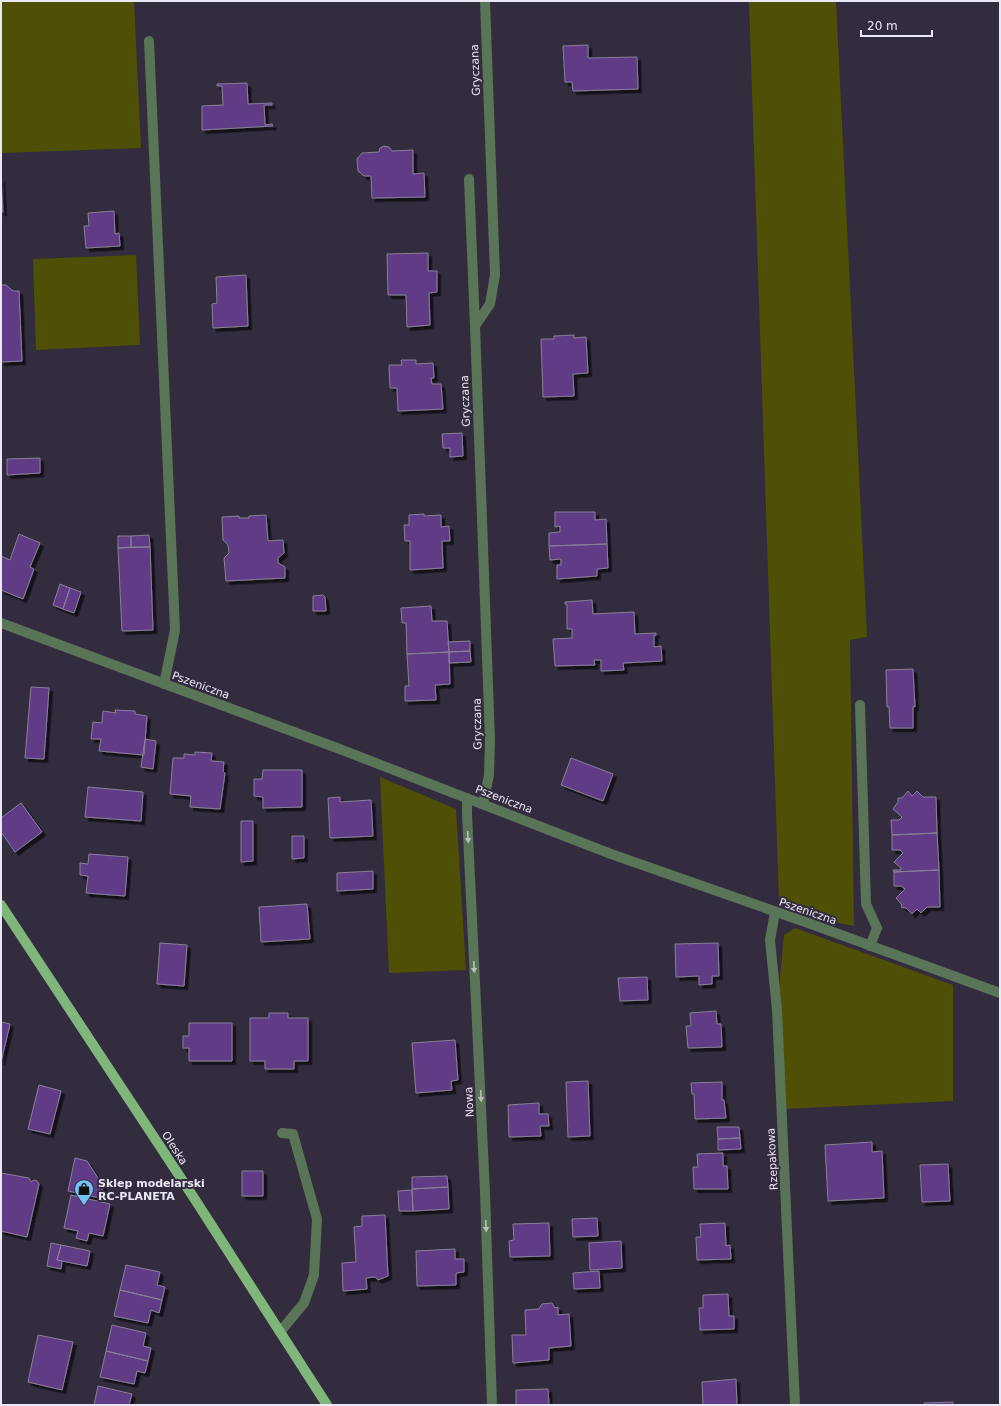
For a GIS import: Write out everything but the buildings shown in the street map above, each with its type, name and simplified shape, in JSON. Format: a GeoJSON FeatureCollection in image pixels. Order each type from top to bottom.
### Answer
{"type":"FeatureCollection","features":[{"type":"Feature","properties":{"kind":"main road","name":"Oleska"},"geometry":{"type":"LineString","coordinates":[[1,905],[194,1198],[327,1405]]}},
{"type":"Feature","properties":{"kind":"street","name":"Gryczana"},"geometry":{"type":"LineString","coordinates":[[483,804],[489,774],[490,740],[475,326],[490,304],[495,275],[485,1]]}},
{"type":"Feature","properties":{"kind":"street"},"geometry":{"type":"LineString","coordinates":[[149,41],[175,630],[164,684]]}},
{"type":"Feature","properties":{"kind":"street"},"geometry":{"type":"LineString","coordinates":[[469,179],[475,326]]}},
{"type":"Feature","properties":{"kind":"street","name":"Pszeniczna"},"geometry":{"type":"LineString","coordinates":[[1,623],[483,804],[611,854],[1000,993]]}},
{"type":"Feature","properties":{"kind":"street"},"geometry":{"type":"LineString","coordinates":[[860,705],[866,904],[876,928],[870,946]]}},
{"type":"Feature","properties":{"kind":"street","name":"Nowa"},"geometry":{"type":"LineString","coordinates":[[467,798],[485,1192],[492,1405]]}},
{"type":"Feature","properties":{"kind":"street","name":"Rzepakowa"},"geometry":{"type":"LineString","coordinates":[[775,912],[770,940],[777,1010],[795,1405]]}},
{"type":"Feature","properties":{"kind":"street"},"geometry":{"type":"LineString","coordinates":[[280,1332],[304,1303],[314,1275],[317,1219],[293,1134],[282,1133]]}},
{"type":"Feature","properties":{"kind":"shaded area"},"geometry":{"type":"Polygon","coordinates":[[[1,1],[134,1],[141,148],[1,153],[1,1]]]}},
{"type":"Feature","properties":{"kind":"shaded area"},"geometry":{"type":"Polygon","coordinates":[[[749,1],[836,1],[867,637],[850,640],[854,926],[834,922],[779,902],[749,1]]]}},
{"type":"Feature","properties":{"kind":"shaded area"},"geometry":{"type":"Polygon","coordinates":[[[136,255],[140,345],[36,350],[33,259],[136,255]]]}},
{"type":"Feature","properties":{"kind":"shaded area"},"geometry":{"type":"Polygon","coordinates":[[[380,777],[456,809],[466,970],[389,973],[380,777]]]}},
{"type":"Feature","properties":{"kind":"shaded area"},"geometry":{"type":"Polygon","coordinates":[[[795,928],[953,985],[953,1101],[782,1109],[777,1010],[784,935],[795,928]]]}},
{"type":"Feature","properties":{"kind":"place","name":"Sklep modelarski RC-PLANETA"},"geometry":{"type":"Point","coordinates":[84,1206]}}]}
